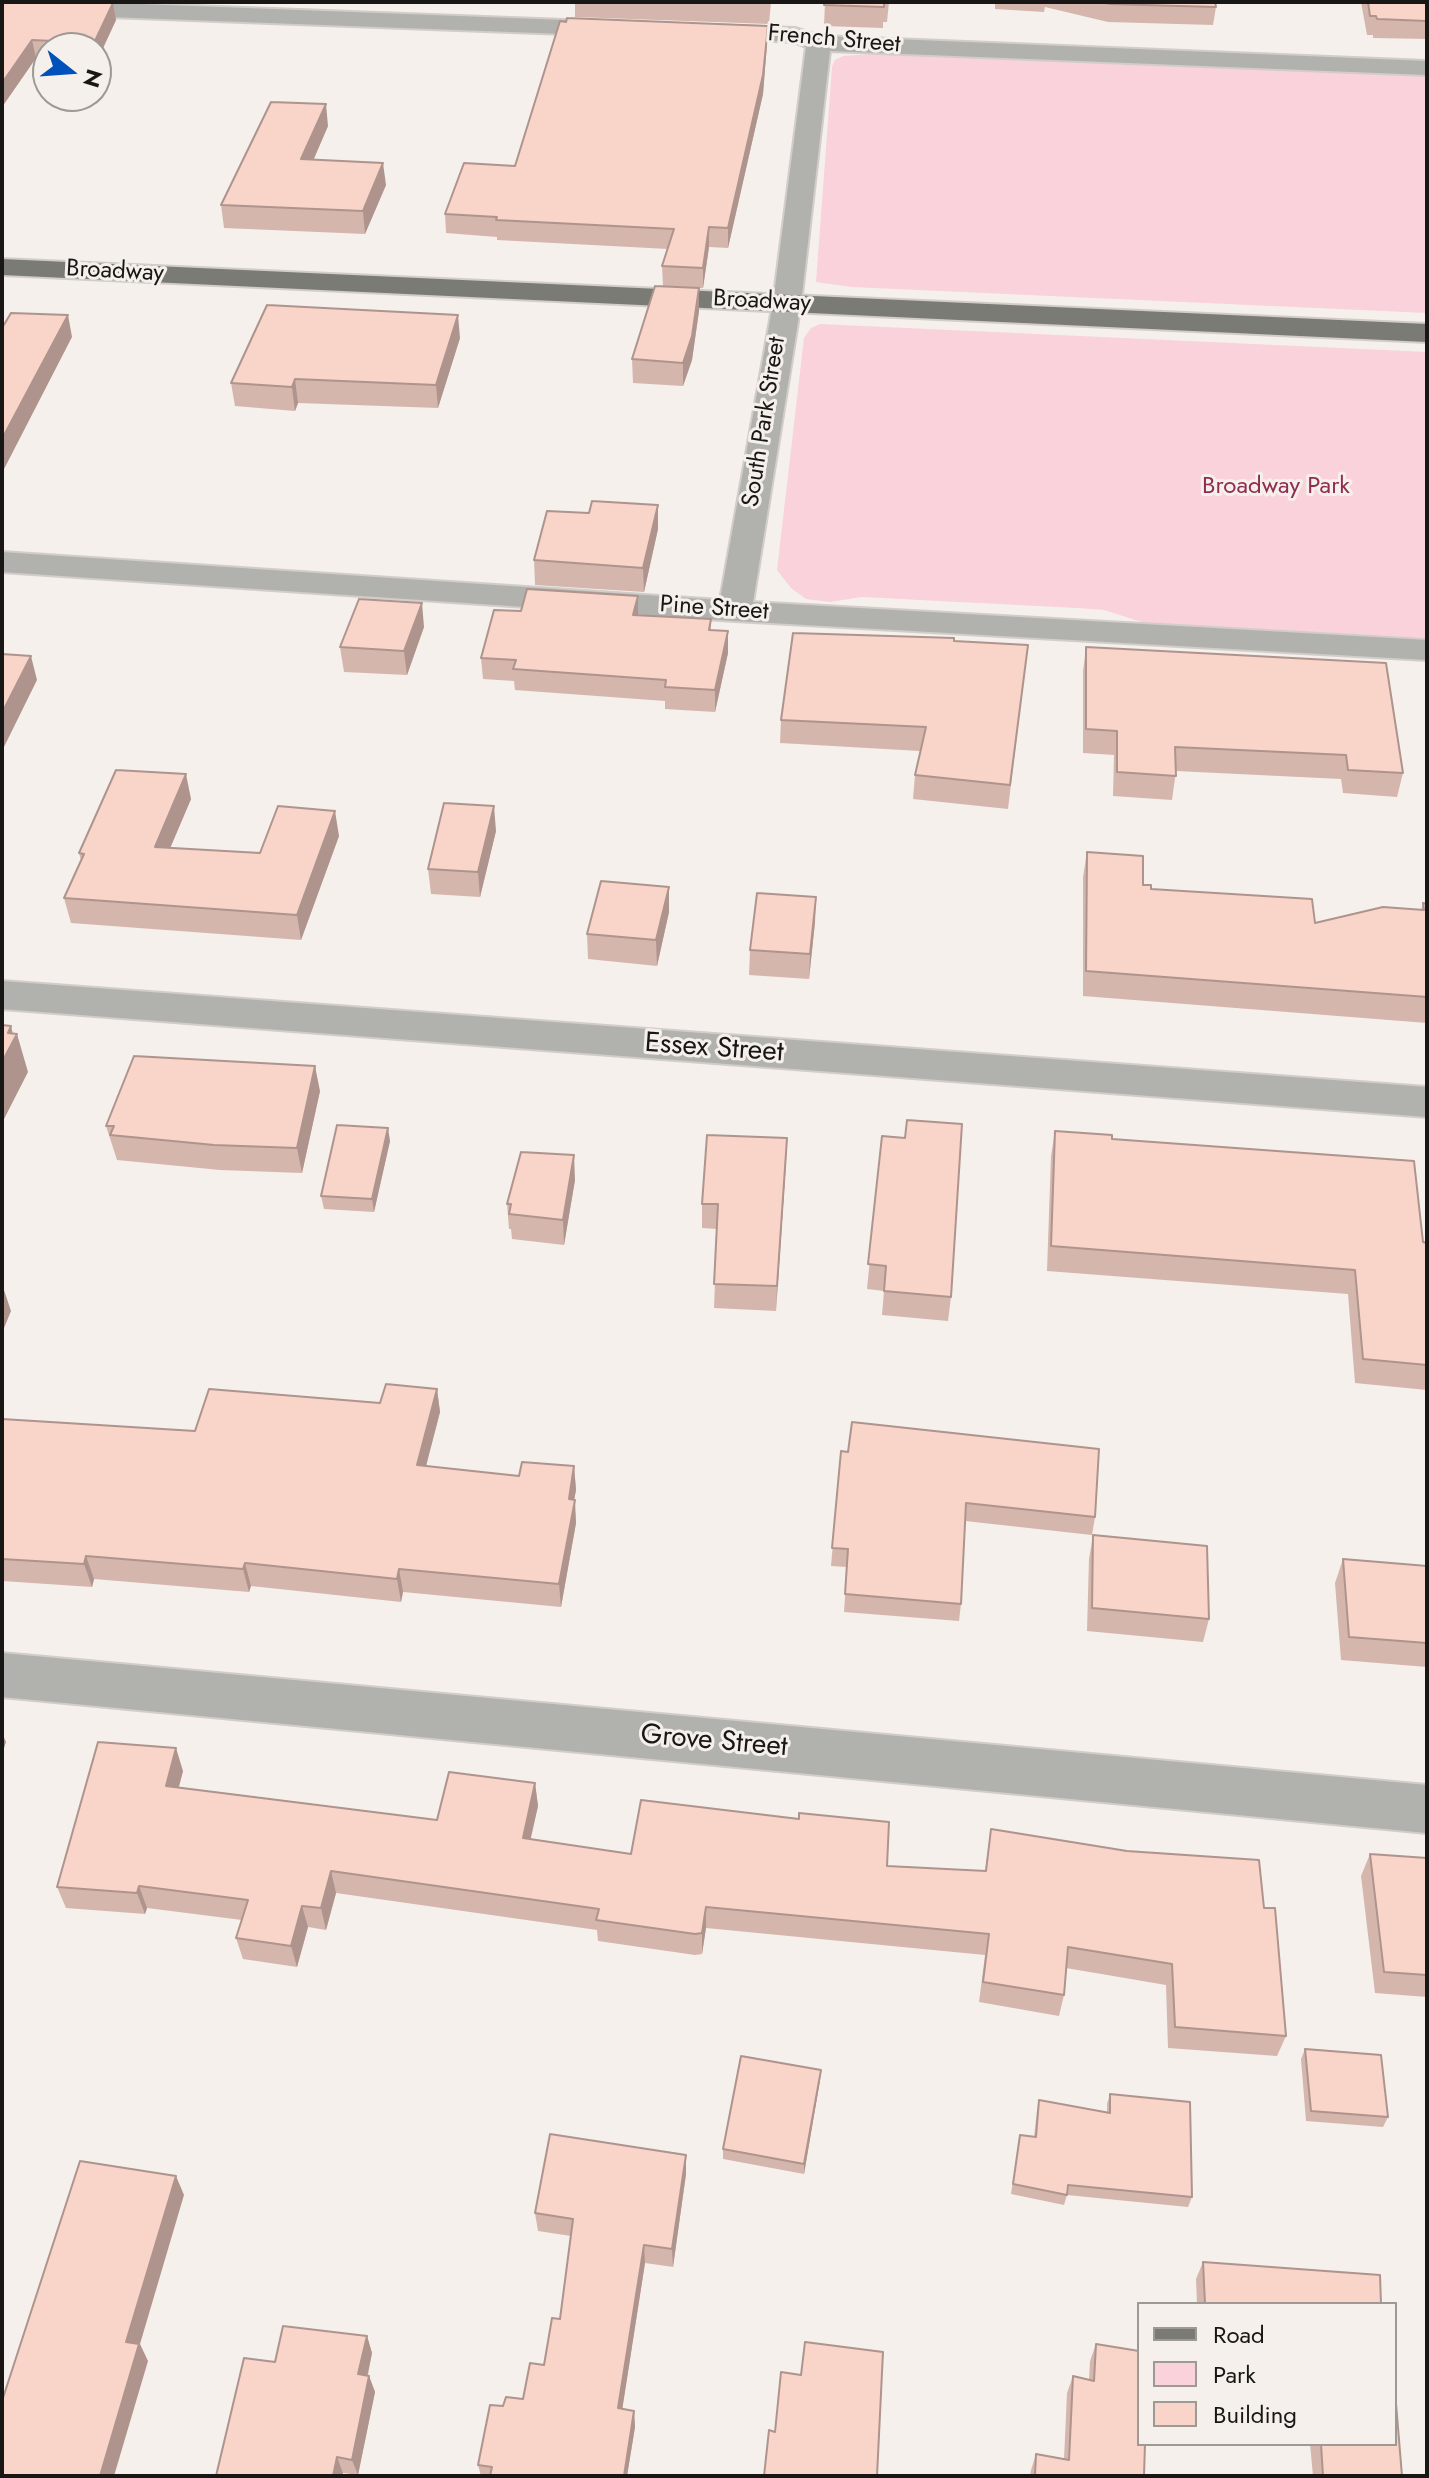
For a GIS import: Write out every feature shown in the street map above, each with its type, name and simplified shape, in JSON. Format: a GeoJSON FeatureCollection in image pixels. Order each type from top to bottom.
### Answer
{"type":"FeatureCollection","features":[{"type":"Feature","properties":{"kind":"main road","name":"Broadway"},"geometry":{"type":"LineString","coordinates":[[2,267],[1427,333]]}},
{"type":"Feature","properties":{"kind":"street"},"geometry":{"type":"LineString","coordinates":[[2,6],[648,30]]}},
{"type":"Feature","properties":{"kind":"street","name":"French Street"},"geometry":{"type":"LineString","coordinates":[[679,31],[802,30],[1427,68]]}},
{"type":"Feature","properties":{"kind":"street","name":"South Park Street"},"geometry":{"type":"LineString","coordinates":[[735,611],[787,303],[802,30]]}},
{"type":"Feature","properties":{"kind":"street","name":"Pine Street"},"geometry":{"type":"LineString","coordinates":[[2,562],[735,611],[1427,650]]}},
{"type":"Feature","properties":{"kind":"street","name":"Essex Street"},"geometry":{"type":"LineString","coordinates":[[2,995],[1427,1102]]}},
{"type":"Feature","properties":{"kind":"street","name":"Grove Street"},"geometry":{"type":"LineString","coordinates":[[2,1675],[1427,1809]]}},
{"type":"Feature","properties":{"kind":"green space"},"geometry":{"type":"Polygon","coordinates":[[[874,54],[1427,76],[1427,313],[852,287],[816,282],[832,67],[835,60],[843,56],[874,54]]]}},
{"type":"Feature","properties":{"kind":"green space","name":"Broadway Park"},"geometry":{"type":"Polygon","coordinates":[[[820,324],[1427,352],[1427,638],[1145,623],[1104,610],[1078,608],[861,597],[830,602],[806,599],[791,588],[777,570],[804,338],[811,328],[820,324]]]}},
{"type":"Feature","properties":{"kind":"building"},"geometry":{"type":"Polygon","coordinates":[[[2,2],[113,3],[99,32],[32,32],[32,40],[2,83],[2,2]]]}},
{"type":"Feature","properties":{"kind":"building"},"geometry":{"type":"Polygon","coordinates":[[[825,2],[884,2],[884,7],[824,5],[825,2]]]}},
{"type":"Feature","properties":{"kind":"building"},"geometry":{"type":"Polygon","coordinates":[[[1100,2],[1215,2],[1216,7],[1110,4],[1100,2]]]}},
{"type":"Feature","properties":{"kind":"building"},"geometry":{"type":"Polygon","coordinates":[[[1368,2],[1427,2],[1427,21],[1377,19],[1370,16],[1368,2]]]}},
{"type":"Feature","properties":{"kind":"building"},"geometry":{"type":"Polygon","coordinates":[[[567,18],[768,26],[763,75],[728,228],[709,227],[703,268],[662,266],[674,229],[496,220],[497,217],[445,214],[464,163],[515,166],[560,21],[566,22],[567,18]]]}},
{"type":"Feature","properties":{"kind":"building"},"geometry":{"type":"Polygon","coordinates":[[[271,102],[326,104],[301,159],[383,163],[363,211],[221,205],[271,102]]]}},
{"type":"Feature","properties":{"kind":"building"},"geometry":{"type":"Polygon","coordinates":[[[655,286],[699,288],[692,336],[683,363],[632,359],[655,286]]]}},
{"type":"Feature","properties":{"kind":"building"},"geometry":{"type":"Polygon","coordinates":[[[267,305],[458,315],[436,385],[295,379],[292,387],[231,383],[267,305]]]}},
{"type":"Feature","properties":{"kind":"building"},"geometry":{"type":"Polygon","coordinates":[[[11,313],[68,315],[2,439],[2,328],[11,313]]]}},
{"type":"Feature","properties":{"kind":"building"},"geometry":{"type":"Polygon","coordinates":[[[592,501],[658,505],[643,568],[534,560],[547,511],[589,513],[592,501]]]}},
{"type":"Feature","properties":{"kind":"building"},"geometry":{"type":"Polygon","coordinates":[[[527,589],[638,596],[633,615],[711,619],[709,630],[728,631],[715,690],[665,687],[666,680],[513,669],[516,660],[481,658],[494,610],[521,611],[527,589]]]}},
{"type":"Feature","properties":{"kind":"building"},"geometry":{"type":"Polygon","coordinates":[[[359,599],[422,603],[404,651],[340,647],[359,599]]]}},
{"type":"Feature","properties":{"kind":"building"},"geometry":{"type":"Polygon","coordinates":[[[793,633],[954,638],[954,641],[1028,645],[1010,785],[915,775],[926,727],[781,720],[793,633]]]}},
{"type":"Feature","properties":{"kind":"building"},"geometry":{"type":"Polygon","coordinates":[[[1086,647],[1386,663],[1403,773],[1348,770],[1346,755],[1175,747],[1176,776],[1117,772],[1117,731],[1086,729],[1086,647]]]}},
{"type":"Feature","properties":{"kind":"building"},"geometry":{"type":"Polygon","coordinates":[[[2,654],[31,656],[2,713],[2,654]]]}},
{"type":"Feature","properties":{"kind":"building"},"geometry":{"type":"Polygon","coordinates":[[[116,770],[186,774],[155,847],[260,853],[278,806],[335,811],[297,915],[64,898],[84,854],[79,853],[116,770]]]}},
{"type":"Feature","properties":{"kind":"building"},"geometry":{"type":"Polygon","coordinates":[[[444,803],[494,806],[478,872],[428,869],[444,803]]]}},
{"type":"Feature","properties":{"kind":"building"},"geometry":{"type":"Polygon","coordinates":[[[1087,852],[1143,856],[1143,885],[1151,885],[1151,889],[1312,899],[1315,923],[1383,907],[1424,910],[1423,903],[1427,904],[1427,997],[1086,971],[1087,852]]]}},
{"type":"Feature","properties":{"kind":"building"},"geometry":{"type":"Polygon","coordinates":[[[601,881],[669,887],[656,940],[587,934],[601,881]]]}},
{"type":"Feature","properties":{"kind":"building"},"geometry":{"type":"Polygon","coordinates":[[[757,893],[816,897],[810,954],[750,950],[757,893]]]}},
{"type":"Feature","properties":{"kind":"building"},"geometry":{"type":"Polygon","coordinates":[[[2,1025],[11,1026],[8,1033],[17,1034],[2,1062],[2,1025]]]}},
{"type":"Feature","properties":{"kind":"building"},"geometry":{"type":"Polygon","coordinates":[[[134,1056],[315,1066],[297,1148],[214,1145],[110,1135],[114,1126],[106,1126],[134,1056]]]}},
{"type":"Feature","properties":{"kind":"building"},"geometry":{"type":"Polygon","coordinates":[[[907,1120],[962,1124],[951,1297],[884,1291],[886,1266],[868,1264],[882,1136],[905,1138],[907,1120]]]}},
{"type":"Feature","properties":{"kind":"building"},"geometry":{"type":"Polygon","coordinates":[[[337,1125],[388,1128],[372,1199],[321,1196],[337,1125]]]}},
{"type":"Feature","properties":{"kind":"building"},"geometry":{"type":"Polygon","coordinates":[[[1055,1131],[1112,1135],[1112,1139],[1414,1161],[1423,1242],[1427,1243],[1427,1365],[1363,1359],[1355,1270],[1051,1246],[1055,1131]]]}},
{"type":"Feature","properties":{"kind":"building"},"geometry":{"type":"Polygon","coordinates":[[[707,1135],[787,1138],[777,1286],[714,1284],[718,1204],[702,1204],[707,1135]]]}},
{"type":"Feature","properties":{"kind":"building"},"geometry":{"type":"Polygon","coordinates":[[[521,1152],[574,1155],[563,1220],[509,1214],[511,1204],[507,1204],[521,1152]]]}},
{"type":"Feature","properties":{"kind":"building"},"geometry":{"type":"Polygon","coordinates":[[[386,1384],[437,1389],[417,1465],[519,1476],[522,1462],[574,1466],[569,1499],[575,1500],[559,1584],[399,1569],[397,1579],[245,1563],[243,1569],[86,1556],[84,1564],[2,1559],[2,1419],[195,1431],[209,1389],[380,1403],[386,1384]]]}},
{"type":"Feature","properties":{"kind":"building"},"geometry":{"type":"Polygon","coordinates":[[[852,1422],[1099,1449],[1095,1517],[966,1503],[961,1604],[845,1594],[848,1549],[832,1548],[841,1451],[848,1452],[852,1422]]]}},
{"type":"Feature","properties":{"kind":"building"},"geometry":{"type":"Polygon","coordinates":[[[1093,1535],[1207,1546],[1209,1619],[1092,1608],[1093,1535]]]}},
{"type":"Feature","properties":{"kind":"building"},"geometry":{"type":"Polygon","coordinates":[[[1343,1559],[1427,1566],[1427,1643],[1349,1637],[1343,1559]]]}},
{"type":"Feature","properties":{"kind":"building"},"geometry":{"type":"Polygon","coordinates":[[[98,1742],[176,1748],[166,1786],[437,1820],[449,1772],[535,1783],[523,1838],[631,1854],[641,1800],[799,1819],[799,1813],[889,1822],[887,1866],[986,1871],[991,1829],[1127,1851],[1259,1860],[1264,1908],[1275,1908],[1286,2036],[1175,2027],[1172,1964],[1068,1947],[1064,1995],[983,1982],[989,1934],[706,1907],[702,1933],[695,1934],[596,1920],[599,1909],[331,1871],[321,1908],[302,1906],[291,1946],[236,1938],[248,1900],[139,1886],[137,1893],[57,1887],[98,1742]]]}},
{"type":"Feature","properties":{"kind":"building"},"geometry":{"type":"Polygon","coordinates":[[[1370,1854],[1427,1858],[1427,1975],[1384,1972],[1370,1854]]]}},
{"type":"Feature","properties":{"kind":"building"},"geometry":{"type":"Polygon","coordinates":[[[1305,2049],[1381,2055],[1388,2117],[1311,2111],[1305,2049]]]}},
{"type":"Feature","properties":{"kind":"building"},"geometry":{"type":"Polygon","coordinates":[[[741,2056],[821,2070],[804,2164],[723,2149],[741,2056]]]}},
{"type":"Feature","properties":{"kind":"building"},"geometry":{"type":"Polygon","coordinates":[[[1110,2094],[1190,2102],[1192,2197],[1068,2185],[1067,2195],[1013,2184],[1020,2135],[1036,2137],[1039,2100],[1110,2113],[1110,2094]]]}},
{"type":"Feature","properties":{"kind":"building"},"geometry":{"type":"Polygon","coordinates":[[[550,2134],[686,2155],[672,2249],[644,2245],[618,2408],[634,2411],[624,2476],[490,2476],[492,2467],[478,2465],[490,2405],[503,2406],[506,2397],[523,2399],[530,2363],[544,2365],[552,2318],[560,2319],[573,2219],[535,2213],[550,2134]]]}},
{"type":"Feature","properties":{"kind":"building"},"geometry":{"type":"Polygon","coordinates":[[[80,2161],[176,2176],[126,2342],[139,2344],[100,2476],[2,2476],[2,2401],[80,2161]]]}},
{"type":"Feature","properties":{"kind":"building"},"geometry":{"type":"Polygon","coordinates":[[[1203,2262],[1380,2275],[1381,2302],[1205,2302],[1203,2262]]]}},
{"type":"Feature","properties":{"kind":"building"},"geometry":{"type":"Polygon","coordinates":[[[283,2326],[367,2336],[358,2374],[369,2376],[352,2460],[337,2457],[333,2476],[216,2476],[244,2358],[275,2362],[283,2326]]]}},
{"type":"Feature","properties":{"kind":"building"},"geometry":{"type":"Polygon","coordinates":[[[805,2342],[883,2352],[877,2476],[764,2476],[769,2430],[775,2432],[781,2372],[801,2375],[805,2342]]]}},
{"type":"Feature","properties":{"kind":"building"},"geometry":{"type":"Polygon","coordinates":[[[1096,2344],[1137,2351],[1137,2446],[1145,2446],[1144,2476],[1035,2476],[1036,2454],[1069,2460],[1073,2376],[1094,2381],[1096,2344]]]}},
{"type":"Feature","properties":{"kind":"building"},"geometry":{"type":"Polygon","coordinates":[[[1397,2415],[1402,2476],[1323,2476],[1321,2446],[1397,2446],[1397,2415]]]}}]}
